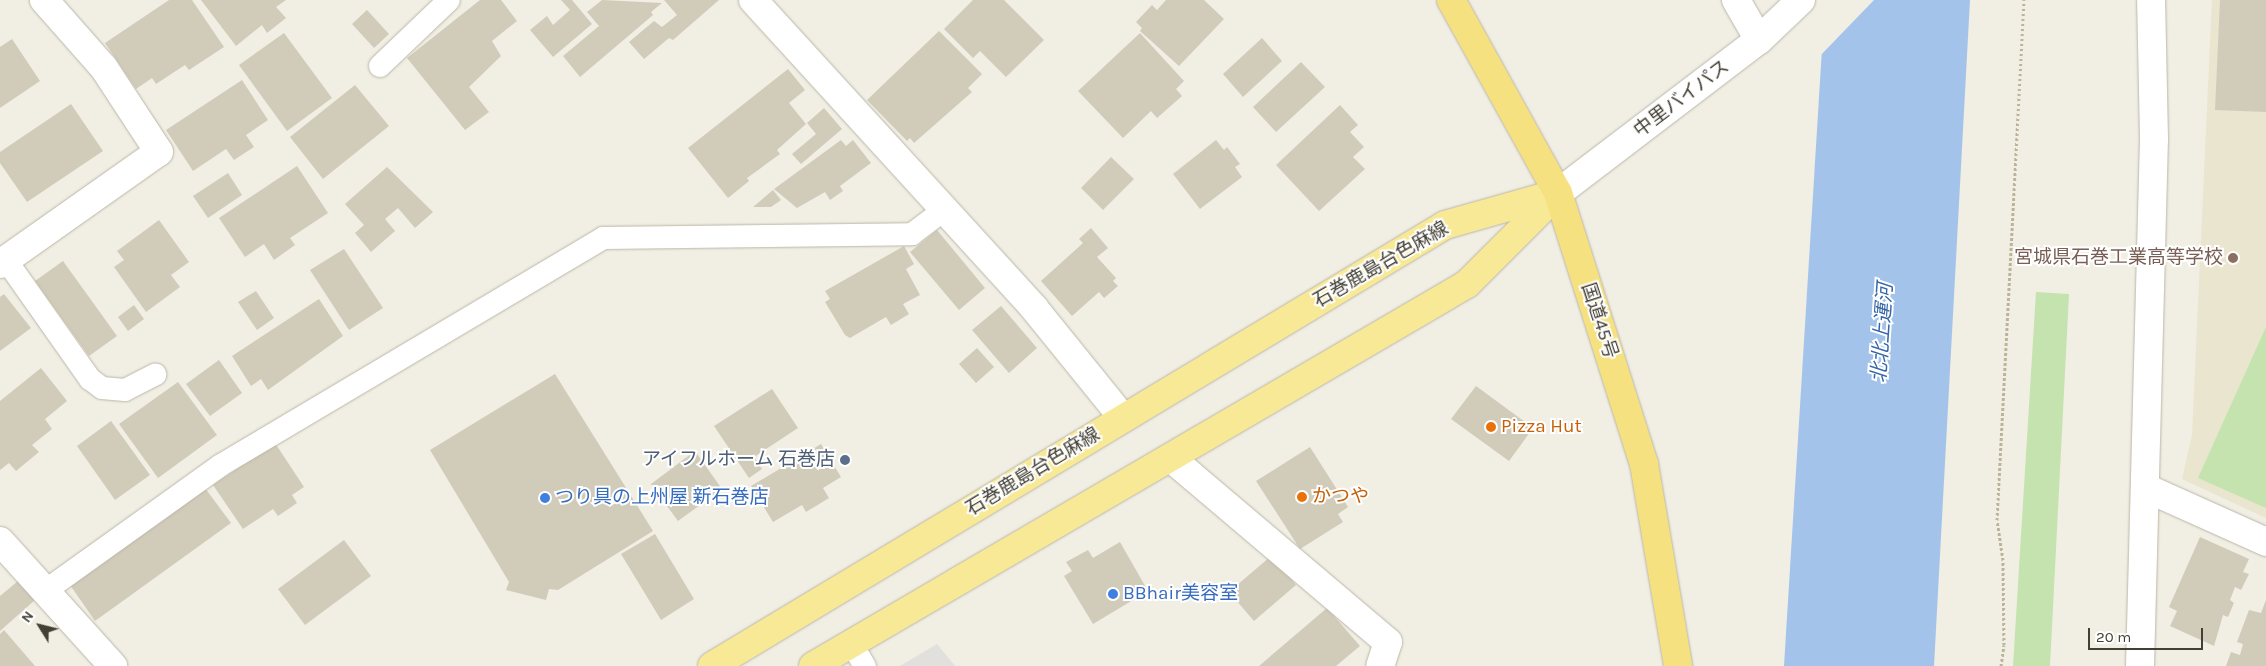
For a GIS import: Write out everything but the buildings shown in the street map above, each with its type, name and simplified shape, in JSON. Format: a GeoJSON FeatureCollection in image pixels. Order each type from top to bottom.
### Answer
{"type":"FeatureCollection","features":[{"type":"Feature","properties":{"kind":"highway","name":"国道45号"},"geometry":{"type":"LineString","coordinates":[[1451,0],[1558,193],[1644,464],[1678,666]]}},
{"type":"Feature","properties":{"kind":"main road","name":"石巻鹿島台色麻線"},"geometry":{"type":"LineString","coordinates":[[712,666],[1445,225],[1558,193]]}},
{"type":"Feature","properties":{"kind":"main road"},"geometry":{"type":"LineString","coordinates":[[813,666],[1172,459],[1467,284],[1558,193]]}},
{"type":"Feature","properties":{"kind":"street"},"geometry":{"type":"LineString","coordinates":[[3,262],[158,152],[104,68],[44,0]]}},
{"type":"Feature","properties":{"kind":"street"},"geometry":{"type":"LineString","coordinates":[[753,0],[1034,308],[1123,418]]}},
{"type":"Feature","properties":{"kind":"street"},"geometry":{"type":"LineString","coordinates":[[1736,0],[1763,36]]}},
{"type":"Feature","properties":{"kind":"street","name":"中里バイパス"},"geometry":{"type":"LineString","coordinates":[[1558,193],[1763,36],[1801,0]]}},
{"type":"Feature","properties":{"kind":"street"},"geometry":{"type":"LineString","coordinates":[[2140,666],[2154,139],[2151,0]]}},
{"type":"Feature","properties":{"kind":"street"},"geometry":{"type":"LineString","coordinates":[[1172,459],[1388,642],[1380,666]]}},
{"type":"Feature","properties":{"kind":"street"},"geometry":{"type":"LineString","coordinates":[[2146,488],[2266,542]]}},
{"type":"Feature","properties":{"kind":"street"},"geometry":{"type":"LineString","coordinates":[[0,541],[112,666]]}},
{"type":"Feature","properties":{"kind":"lane"},"geometry":{"type":"LineString","coordinates":[[380,66],[449,0]]}},
{"type":"Feature","properties":{"kind":"lane"},"geometry":{"type":"LineString","coordinates":[[45,592],[221,465],[603,238],[912,234],[944,210]]}},
{"type":"Feature","properties":{"kind":"lane"},"geometry":{"type":"LineString","coordinates":[[3,262],[90,380],[102,388],[125,390],[155,375]]}},
{"type":"Feature","properties":{"kind":"lane"},"geometry":{"type":"LineString","coordinates":[[851,643],[865,666]]}},
{"type":"Feature","properties":{"kind":"path"},"geometry":{"type":"LineString","coordinates":[[2001,666],[2004,644],[2003,560],[1997,520],[2024,0]]}},
{"type":"Feature","properties":{"kind":"shaded area","name":"宮城県石巻工業高等学校"},"geometry":{"type":"Polygon","coordinates":[[[2212,0],[2266,0],[2266,518],[2182,479],[2192,435],[2212,0]]]}},
{"type":"Feature","properties":{"kind":"shaded area"},"geometry":{"type":"Polygon","coordinates":[[[937,644],[955,666],[900,666],[937,644]]]}},
{"type":"Feature","properties":{"kind":"green space"},"geometry":{"type":"Polygon","coordinates":[[[2036,292],[2069,294],[2050,666],[2013,666],[2036,292]]]}},
{"type":"Feature","properties":{"kind":"green space"},"geometry":{"type":"Polygon","coordinates":[[[2266,327],[2266,508],[2198,478],[2266,327]]]}},
{"type":"Feature","properties":{"kind":"water","name":"北北上運河"},"geometry":{"type":"Polygon","coordinates":[[[1825,0],[1970,0],[1934,666],[1784,666],[1825,0]]]}},
{"type":"Feature","properties":{"kind":"pier"},"geometry":{"type":"Polygon","coordinates":[[[1822,0],[1874,0],[1818,58],[1822,0]]]}},
{"type":"Feature","properties":{"kind":"place","name":"宮城県石巻工業高等学校"},"geometry":{"type":"Point","coordinates":[2233,258]}},
{"type":"Feature","properties":{"kind":"place","name":"Pizza Hut"},"geometry":{"type":"Point","coordinates":[1491,427]}},
{"type":"Feature","properties":{"kind":"place","name":"アイフルホーム 石巻店"},"geometry":{"type":"Point","coordinates":[845,460]}},
{"type":"Feature","properties":{"kind":"place","name":"かつや"},"geometry":{"type":"Point","coordinates":[1302,497]}},
{"type":"Feature","properties":{"kind":"place","name":"つり具の上州屋 新石巻店"},"geometry":{"type":"Point","coordinates":[545,498]}},
{"type":"Feature","properties":{"kind":"place","name":"BBhair美容室"},"geometry":{"type":"Point","coordinates":[1113,594]}}]}
